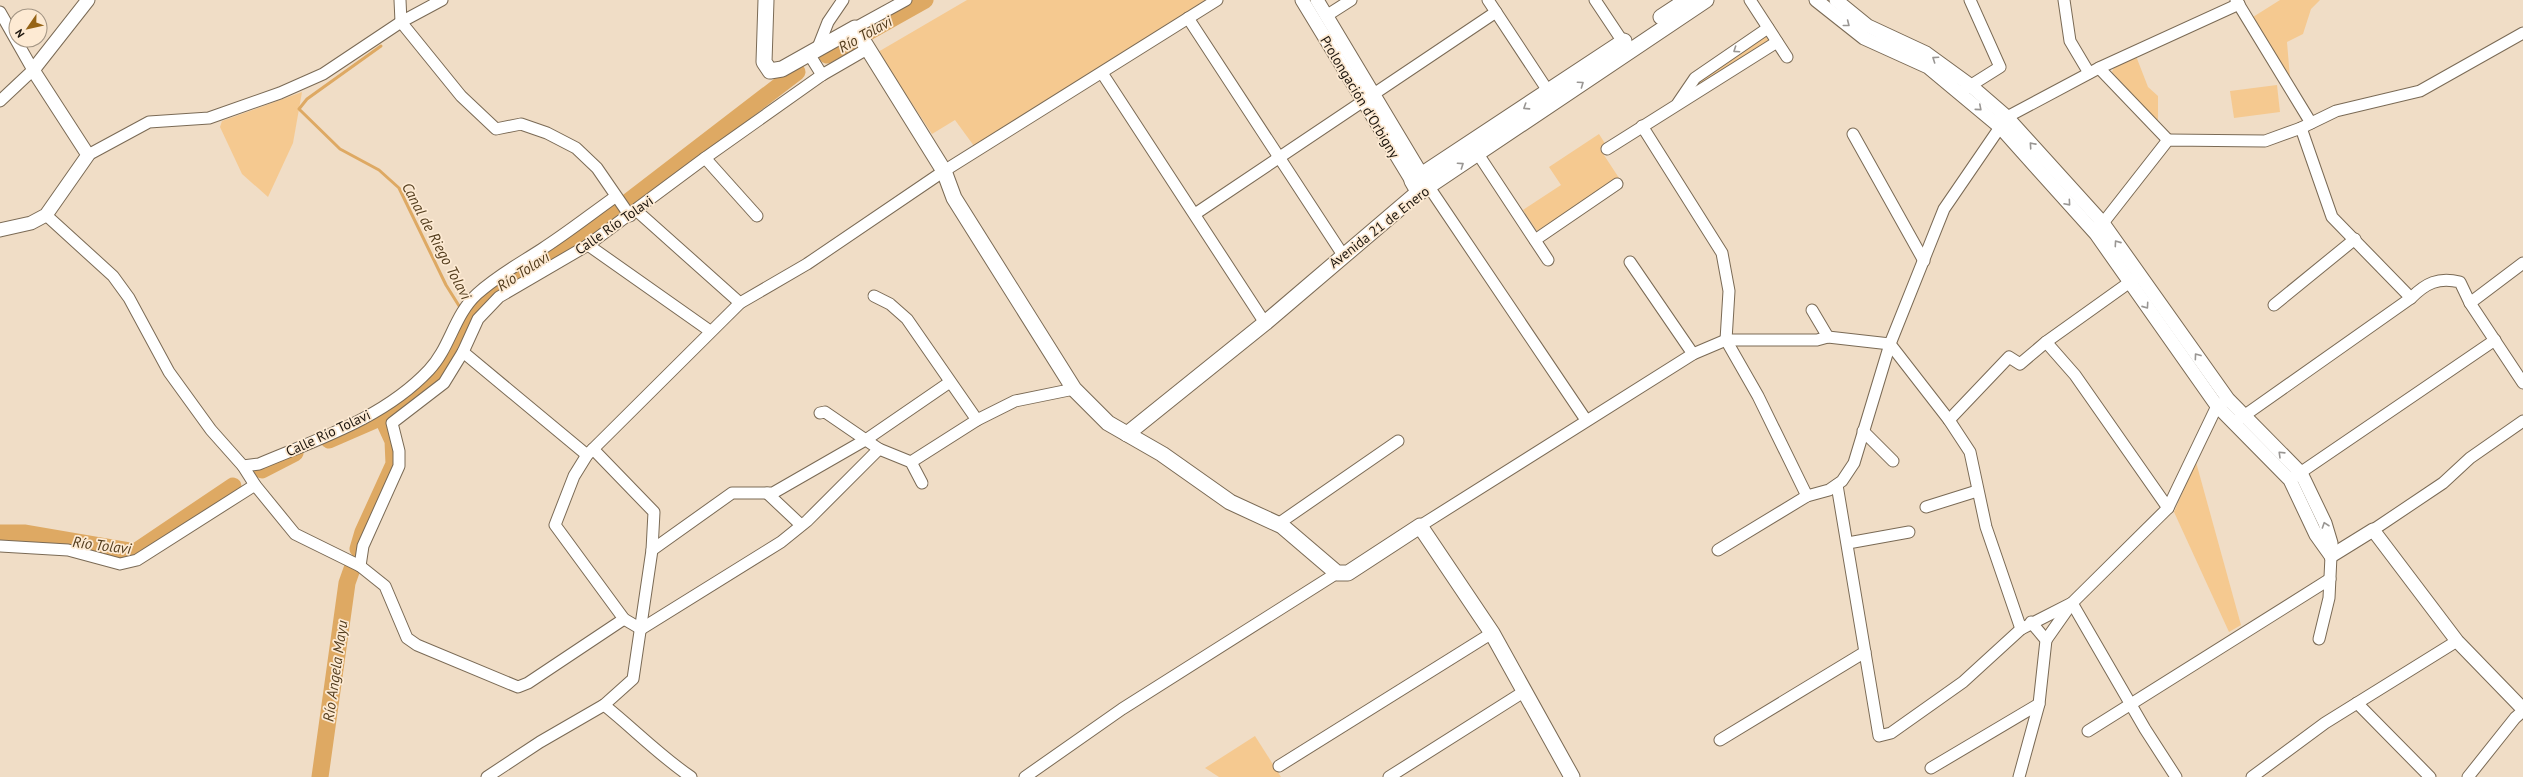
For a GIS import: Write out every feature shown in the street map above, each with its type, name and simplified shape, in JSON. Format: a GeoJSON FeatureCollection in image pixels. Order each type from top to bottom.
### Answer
{"type":"FeatureCollection","features":[{"type":"Feature","properties":{"kind":"main road"},"geometry":{"type":"LineString","coordinates":[[766,0],[764,62],[770,70],[782,69],[855,28],[944,171],[954,198],[1074,389],[1108,423],[1162,454],[1230,502],[1278,524],[1337,573],[1348,574],[1420,526],[1492,632],[1572,777]]}},
{"type":"Feature","properties":{"kind":"main road","name":"Avenida 21 de Enero"},"geometry":{"type":"LineString","coordinates":[[1127,434],[1265,323],[1421,184],[1626,46],[1687,0]]}},
{"type":"Feature","properties":{"kind":"main road","name":"Avenida 21 de Enero"},"geometry":{"type":"LineString","coordinates":[[1626,46],[1706,0]]}},
{"type":"Feature","properties":{"kind":"main road","name":"Avenida 21 de Enero"},"geometry":{"type":"LineString","coordinates":[[1421,184],[1478,154],[1552,97]]}},
{"type":"Feature","properties":{"kind":"street"},"geometry":{"type":"LineString","coordinates":[[0,101],[33,70],[88,0]]}},
{"type":"Feature","properties":{"kind":"street"},"geometry":{"type":"LineString","coordinates":[[400,0],[401,22],[461,96],[496,128],[521,124],[547,133],[576,148],[597,168],[616,197],[632,214],[740,303]]}},
{"type":"Feature","properties":{"kind":"street"},"geometry":{"type":"LineString","coordinates":[[0,230],[31,223],[46,214],[88,155],[150,122],[209,118],[280,93],[323,74],[401,22],[442,0]]}},
{"type":"Feature","properties":{"kind":"street"},"geometry":{"type":"LineString","coordinates":[[822,75],[813,52],[828,22],[843,0]]}},
{"type":"Feature","properties":{"kind":"street"},"geometry":{"type":"LineString","coordinates":[[855,28],[906,0]]}},
{"type":"Feature","properties":{"kind":"street"},"geometry":{"type":"LineString","coordinates":[[641,629],[624,619],[555,525],[574,476],[590,452],[710,331],[740,303],[807,264],[944,171],[1217,0]]}},
{"type":"Feature","properties":{"kind":"street","name":"Prolongación d'Orbigny"},"geometry":{"type":"LineString","coordinates":[[1302,0],[1368,99],[1421,184]]}},
{"type":"Feature","properties":{"kind":"street","name":"Prolongación d'Orbigny"},"geometry":{"type":"LineString","coordinates":[[1316,0],[1326,16],[1368,99]]}},
{"type":"Feature","properties":{"kind":"street"},"geometry":{"type":"LineString","coordinates":[[1326,16],[1351,0]]}},
{"type":"Feature","properties":{"kind":"street"},"geometry":{"type":"LineString","coordinates":[[1488,0],[1552,97]]}},
{"type":"Feature","properties":{"kind":"street"},"geometry":{"type":"LineString","coordinates":[[1595,0],[1626,46]]}},
{"type":"Feature","properties":{"kind":"street"},"geometry":{"type":"LineString","coordinates":[[1750,0],[1787,57]]}},
{"type":"Feature","properties":{"kind":"street"},"geometry":{"type":"LineString","coordinates":[[1816,0],[1864,38],[1928,67],[1965,89]]}},
{"type":"Feature","properties":{"kind":"street"},"geometry":{"type":"LineString","coordinates":[[1836,0],[1868,26],[1926,53],[2004,122],[2097,227],[2222,403],[2237,420],[2295,476],[2316,535],[2331,556],[2329,598],[2319,639]]}},
{"type":"Feature","properties":{"kind":"street"},"geometry":{"type":"LineString","coordinates":[[1965,89],[2000,67],[1970,0]]}},
{"type":"Feature","properties":{"kind":"street"},"geometry":{"type":"LineString","coordinates":[[2064,0],[2070,41],[2089,73]]}},
{"type":"Feature","properties":{"kind":"street"},"geometry":{"type":"LineString","coordinates":[[1718,550],[1807,496],[1829,490],[1842,481],[1854,463],[1890,344],[1944,209],[2004,122],[2089,73],[2238,2],[2306,126],[2332,217],[2411,298]]}},
{"type":"Feature","properties":{"kind":"street"},"geometry":{"type":"LineString","coordinates":[[0,12],[33,70],[88,155]]}},
{"type":"Feature","properties":{"kind":"street"},"geometry":{"type":"LineString","coordinates":[[1195,214],[1496,12]]}},
{"type":"Feature","properties":{"kind":"street"},"geometry":{"type":"LineString","coordinates":[[1188,18],[1343,254]]}},
{"type":"Feature","properties":{"kind":"street"},"geometry":{"type":"LineString","coordinates":[[1678,103],[1695,78],[1768,28]]}},
{"type":"Feature","properties":{"kind":"street"},"geometry":{"type":"LineString","coordinates":[[2099,68],[2168,140],[2265,141],[2306,126],[2336,111],[2420,91],[2523,33]]}},
{"type":"Feature","properties":{"kind":"street"},"geometry":{"type":"LineString","coordinates":[[1607,149],[1678,103],[1693,97],[1777,42]]}},
{"type":"Feature","properties":{"kind":"street","name":"Calle Río Tolavi"},"geometry":{"type":"LineString","coordinates":[[360,566],[364,546],[399,466],[399,451],[392,423],[444,383],[463,352],[478,319],[499,297],[588,246],[705,158],[822,75],[867,49]]}},
{"type":"Feature","properties":{"kind":"street"},"geometry":{"type":"LineString","coordinates":[[1102,72],[1265,323]]}},
{"type":"Feature","properties":{"kind":"street"},"geometry":{"type":"LineString","coordinates":[[1642,126],[1722,253],[1729,291],[1726,340],[1758,396],[1807,496]]}},
{"type":"Feature","properties":{"kind":"street"},"geometry":{"type":"LineString","coordinates":[[1853,134],[1924,261]]}},
{"type":"Feature","properties":{"kind":"street"},"geometry":{"type":"LineString","coordinates":[[2097,227],[2168,140]]}},
{"type":"Feature","properties":{"kind":"street"},"geometry":{"type":"LineString","coordinates":[[1478,154],[1548,260]]}},
{"type":"Feature","properties":{"kind":"street"},"geometry":{"type":"LineString","coordinates":[[705,158],[757,216]]}},
{"type":"Feature","properties":{"kind":"street"},"geometry":{"type":"LineString","coordinates":[[1421,184],[1586,420]]}},
{"type":"Feature","properties":{"kind":"street"},"geometry":{"type":"LineString","coordinates":[[1535,240],[1617,184]]}},
{"type":"Feature","properties":{"kind":"street","name":"Calle Río Tolavi"},"geometry":{"type":"LineString","coordinates":[[243,466],[259,464],[361,421],[411,387],[430,369],[445,347],[458,317],[476,295],[512,266],[541,250],[616,197]]}},
{"type":"Feature","properties":{"kind":"street"},"geometry":{"type":"LineString","coordinates":[[46,214],[113,276],[129,298],[169,372],[211,430],[243,466],[255,485],[295,534],[360,566],[385,586],[407,638],[417,645],[518,686],[528,683],[624,619]]}},
{"type":"Feature","properties":{"kind":"street"},"geometry":{"type":"LineString","coordinates":[[2274,305],[2355,239]]}},
{"type":"Feature","properties":{"kind":"street"},"geometry":{"type":"LineString","coordinates":[[588,246],[710,331]]}},
{"type":"Feature","properties":{"kind":"street"},"geometry":{"type":"LineString","coordinates":[[1630,262],[1693,354]]}},
{"type":"Feature","properties":{"kind":"street"},"geometry":{"type":"LineString","coordinates":[[2470,303],[2523,263]]}},
{"type":"Feature","properties":{"kind":"street"},"geometry":{"type":"LineString","coordinates":[[1949,420],[2009,357],[2020,364],[2046,342],[2134,279]]}},
{"type":"Feature","properties":{"kind":"street"},"geometry":{"type":"LineString","coordinates":[[2237,420],[2411,298],[2424,285],[2445,279],[2460,282],[2470,303],[2523,383]]}},
{"type":"Feature","properties":{"kind":"street"},"geometry":{"type":"LineString","coordinates":[[874,296],[890,304],[907,319],[977,420]]}},
{"type":"Feature","properties":{"kind":"street"},"geometry":{"type":"LineString","coordinates":[[1812,310],[1828,337]]}},
{"type":"Feature","properties":{"kind":"street"},"geometry":{"type":"LineString","coordinates":[[1420,526],[1693,354],[1726,340],[1817,340],[1828,337],[1890,344],[1949,420],[1970,452],[1977,491],[1986,527],[2021,629]]}},
{"type":"Feature","properties":{"kind":"street"},"geometry":{"type":"LineString","coordinates":[[2295,476],[2495,340]]}},
{"type":"Feature","properties":{"kind":"street"},"geometry":{"type":"LineString","coordinates":[[2046,342],[2075,374],[2168,508]]}},
{"type":"Feature","properties":{"kind":"street"},"geometry":{"type":"LineString","coordinates":[[463,352],[590,452],[654,512],[652,550],[633,679],[604,705],[540,742],[487,777]]}},
{"type":"Feature","properties":{"kind":"street"},"geometry":{"type":"LineString","coordinates":[[652,550],[732,493],[773,493],[867,439],[950,382]]}},
{"type":"Feature","properties":{"kind":"street"},"geometry":{"type":"LineString","coordinates":[[911,462],[977,420],[1015,401],[1074,389]]}},
{"type":"Feature","properties":{"kind":"street"},"geometry":{"type":"LineString","coordinates":[[2019,777],[2040,704],[2046,640],[2072,603],[2168,508],[2222,403]]}},
{"type":"Feature","properties":{"kind":"street"},"geometry":{"type":"LineString","coordinates":[[820,413],[825,412],[867,439],[879,449],[911,462],[922,483]]}},
{"type":"Feature","properties":{"kind":"street"},"geometry":{"type":"LineString","coordinates":[[2331,556],[2443,483],[2470,458],[2523,421]]}},
{"type":"Feature","properties":{"kind":"street"},"geometry":{"type":"LineString","coordinates":[[1863,431],[1893,462]]}},
{"type":"Feature","properties":{"kind":"street"},"geometry":{"type":"LineString","coordinates":[[1278,524],[1398,441]]}},
{"type":"Feature","properties":{"kind":"street"},"geometry":{"type":"LineString","coordinates":[[641,629],[726,578],[781,542],[801,525],[879,449]]}},
{"type":"Feature","properties":{"kind":"street"},"geometry":{"type":"LineString","coordinates":[[1837,484],[1879,736],[1891,733],[1963,682],[2021,629],[2031,622],[2072,603]]}},
{"type":"Feature","properties":{"kind":"street"},"geometry":{"type":"LineString","coordinates":[[0,546],[68,550],[120,564],[137,560],[255,485]]}},
{"type":"Feature","properties":{"kind":"street"},"geometry":{"type":"LineString","coordinates":[[1926,507],[1977,491]]}},
{"type":"Feature","properties":{"kind":"street"},"geometry":{"type":"LineString","coordinates":[[767,493],[801,525]]}},
{"type":"Feature","properties":{"kind":"street"},"geometry":{"type":"LineString","coordinates":[[2373,530],[2457,641],[2523,710],[2468,777]]}},
{"type":"Feature","properties":{"kind":"street"},"geometry":{"type":"LineString","coordinates":[[1848,543],[1909,532]]}},
{"type":"Feature","properties":{"kind":"street"},"geometry":{"type":"LineString","coordinates":[[1025,777],[1122,709],[1337,573]]}},
{"type":"Feature","properties":{"kind":"street"},"geometry":{"type":"LineString","coordinates":[[2088,730],[2330,579]]}},
{"type":"Feature","properties":{"kind":"street"},"geometry":{"type":"LineString","coordinates":[[2072,603],[2130,704],[2176,777]]}},
{"type":"Feature","properties":{"kind":"street"},"geometry":{"type":"LineString","coordinates":[[2031,622],[2046,640]]}},
{"type":"Feature","properties":{"kind":"street"},"geometry":{"type":"LineString","coordinates":[[1279,766],[1492,632]]}},
{"type":"Feature","properties":{"kind":"street"},"geometry":{"type":"LineString","coordinates":[[2252,777],[2325,723],[2457,641]]}},
{"type":"Feature","properties":{"kind":"street"},"geometry":{"type":"LineString","coordinates":[[1720,740],[1865,652]]}},
{"type":"Feature","properties":{"kind":"street"},"geometry":{"type":"LineString","coordinates":[[1389,777],[1525,691]]}},
{"type":"Feature","properties":{"kind":"street"},"geometry":{"type":"LineString","coordinates":[[1931,768],[2040,704]]}},
{"type":"Feature","properties":{"kind":"street"},"geometry":{"type":"LineString","coordinates":[[2357,704],[2430,777]]}},
{"type":"Feature","properties":{"kind":"street"},"geometry":{"type":"LineString","coordinates":[[604,705],[641,734],[664,759],[691,777]]}},
{"type":"Feature","properties":{"kind":"shaded area"},"geometry":{"type":"Polygon","coordinates":[[[967,0],[1206,0],[974,146],[955,120],[932,134],[878,52],[967,0]]]}},
{"type":"Feature","properties":{"kind":"shaded area"},"geometry":{"type":"Polygon","coordinates":[[[2280,0],[2320,0],[2311,9],[2303,34],[2287,42],[2290,78],[2253,17],[2280,0]]]}},
{"type":"Feature","properties":{"kind":"shaded area"},"geometry":{"type":"Polygon","coordinates":[[[1765,35],[1770,43],[1697,91],[1698,80],[1765,35]]]}},
{"type":"Feature","properties":{"kind":"shaded area"},"geometry":{"type":"Polygon","coordinates":[[[2136,56],[2148,87],[2158,96],[2158,122],[2112,72],[2115,65],[2136,56]]]}},
{"type":"Feature","properties":{"kind":"shaded area"},"geometry":{"type":"Polygon","coordinates":[[[2277,85],[2280,112],[2234,118],[2230,91],[2277,85]]]}},
{"type":"Feature","properties":{"kind":"shaded area"},"geometry":{"type":"Polygon","coordinates":[[[302,92],[293,143],[268,197],[242,174],[220,127],[222,121],[302,92]]]}},
{"type":"Feature","properties":{"kind":"shaded area"},"geometry":{"type":"Polygon","coordinates":[[[1599,134],[1606,145],[1600,149],[1619,178],[1537,231],[1523,210],[1561,185],[1549,167],[1599,134]]]}},
{"type":"Feature","properties":{"kind":"shaded area"},"geometry":{"type":"Polygon","coordinates":[[[2196,462],[2241,625],[2229,632],[2174,512],[2196,462]]]}},
{"type":"Feature","properties":{"kind":"shaded area"},"geometry":{"type":"Polygon","coordinates":[[[1255,736],[1281,777],[1219,777],[1205,768],[1255,736]]]}},
{"type":"Feature","properties":{"kind":"waterway","name":"Río Tolavi"},"geometry":{"type":"LineString","coordinates":[[827,55],[925,0]]}},
{"type":"Feature","properties":{"kind":"waterway","name":"Canal de Riego Tolavi"},"geometry":{"type":"LineString","coordinates":[[381,46],[307,99],[299,109],[340,149],[379,170],[399,188],[446,285],[461,309]]}},
{"type":"Feature","properties":{"kind":"waterway","name":"Río Tolavi"},"geometry":{"type":"LineString","coordinates":[[329,440],[382,417],[420,390],[436,372],[465,316],[487,294],[629,201],[797,72]]}},
{"type":"Feature","properties":{"kind":"waterway","name":"Río Angela Mayu"},"geometry":{"type":"LineString","coordinates":[[358,549],[363,532],[394,464],[393,441],[382,417]]}},
{"type":"Feature","properties":{"kind":"waterway","name":"Río Tolavi"},"geometry":{"type":"LineString","coordinates":[[262,470],[295,453]]}},
{"type":"Feature","properties":{"kind":"waterway","name":"Río Tolavi"},"geometry":{"type":"LineString","coordinates":[[0,533],[24,533],[135,552],[233,486]]}},
{"type":"Feature","properties":{"kind":"waterway","name":"Río Angela Mayu"},"geometry":{"type":"LineString","coordinates":[[320,777],[347,583],[353,566]]}}]}
